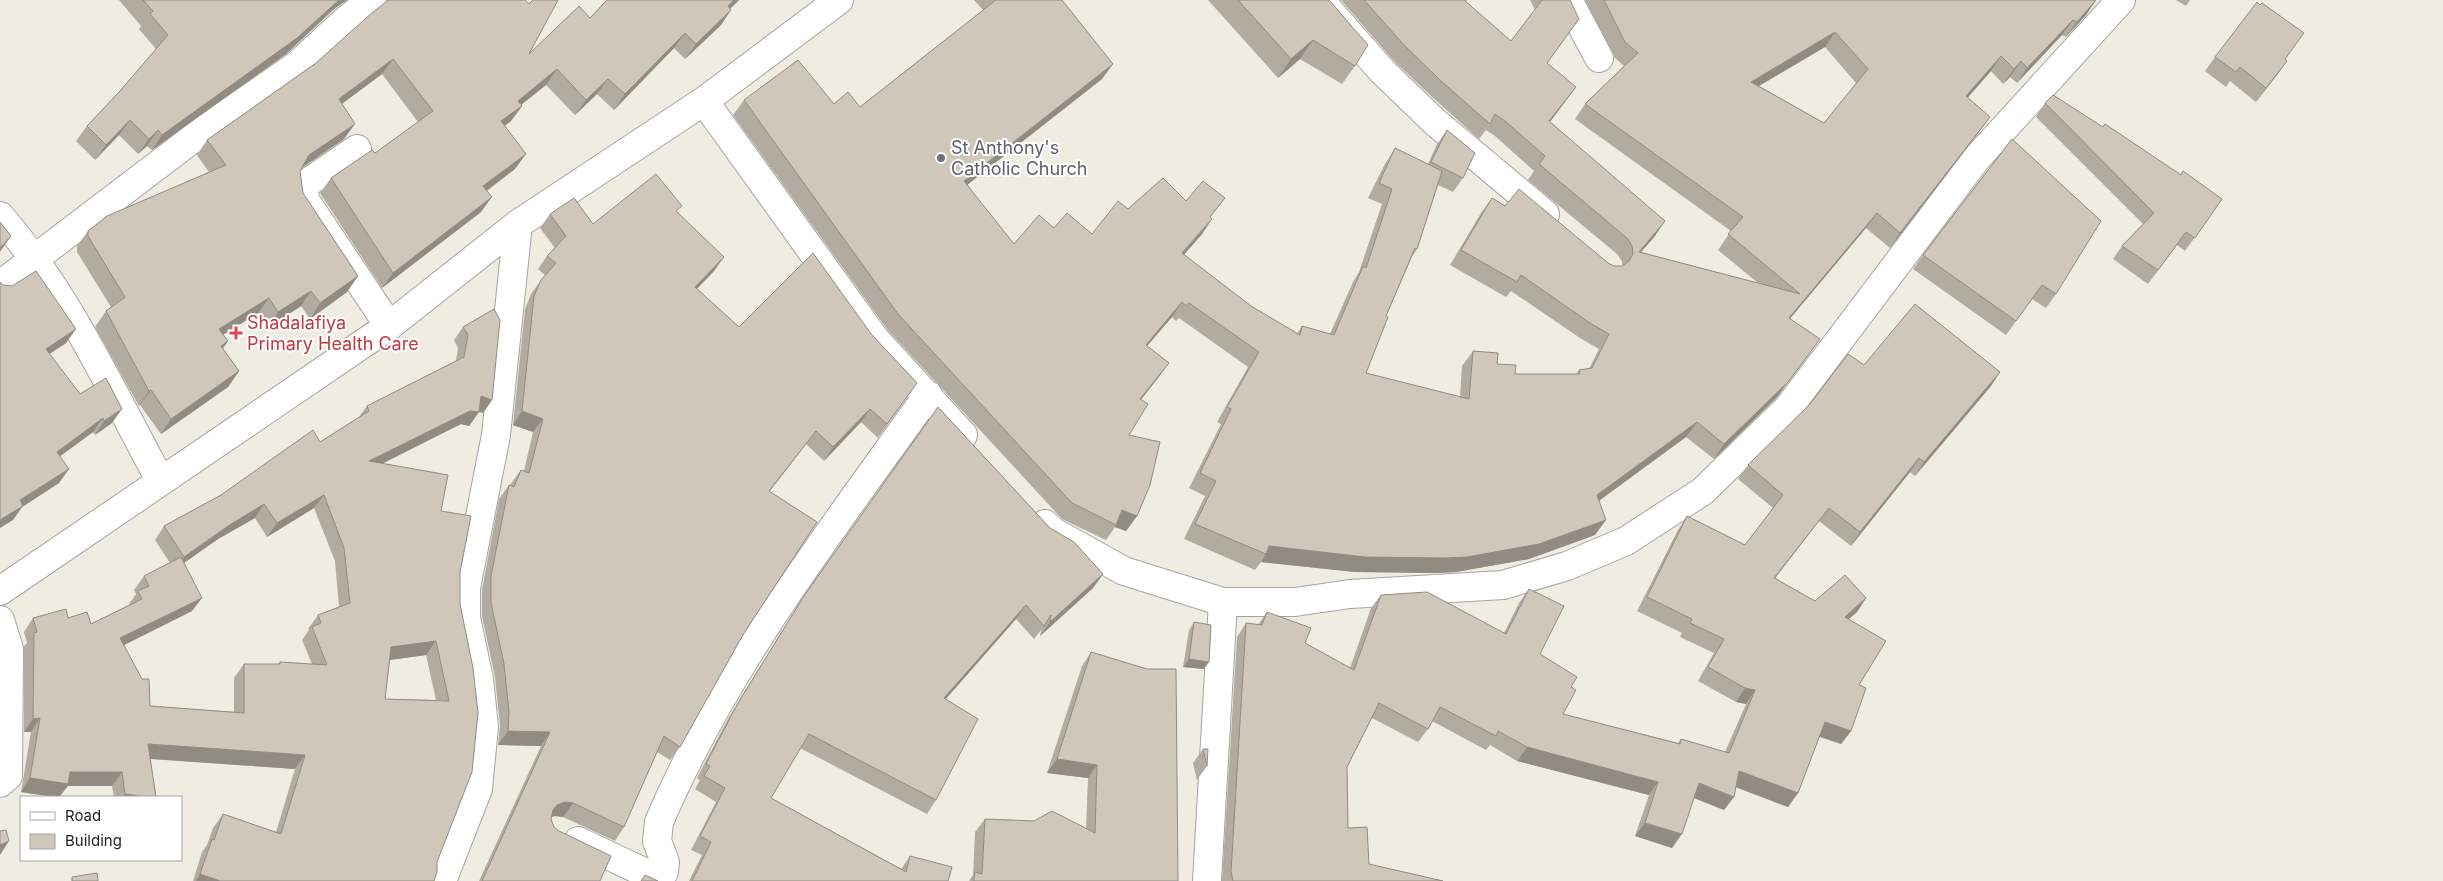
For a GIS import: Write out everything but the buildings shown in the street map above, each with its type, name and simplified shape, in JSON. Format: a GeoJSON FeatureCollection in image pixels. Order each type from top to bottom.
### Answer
{"type":"FeatureCollection","features":[{"type":"Feature","properties":{"kind":"street"},"geometry":{"type":"LineString","coordinates":[[0,285],[34,257],[208,127],[296,66],[345,21],[372,0]]}},
{"type":"Feature","properties":{"kind":"street"},"geometry":{"type":"LineString","coordinates":[[0,591],[160,480],[389,326],[518,224],[704,101],[839,0]]}},
{"type":"Feature","properties":{"kind":"street"},"geometry":{"type":"LineString","coordinates":[[1320,0],[1382,71],[1435,122],[1567,232]]}},
{"type":"Feature","properties":{"kind":"street"},"geometry":{"type":"LineString","coordinates":[[1568,0],[1599,58]]}},
{"type":"Feature","properties":{"kind":"street"},"geometry":{"type":"LineString","coordinates":[[1026,503],[1052,531],[1124,571],[1223,602],[1295,602],[1350,594],[1503,585],[1567,566],[1626,541],[1703,491],[1789,407],[1977,158],[2121,0]]}},
{"type":"Feature","properties":{"kind":"street"},"geometry":{"type":"LineString","coordinates":[[704,101],[875,339],[981,455]]}},
{"type":"Feature","properties":{"kind":"street"},"geometry":{"type":"LineString","coordinates":[[357,149],[307,183],[304,190],[305,200],[389,326]]}},
{"type":"Feature","properties":{"kind":"street"},"geometry":{"type":"LineString","coordinates":[[0,216],[34,257],[104,371],[121,408],[160,480]]}},
{"type":"Feature","properties":{"kind":"street"},"geometry":{"type":"LineString","coordinates":[[442,881],[478,788],[484,727],[479,679],[466,618],[466,588],[496,435],[518,224]]}},
{"type":"Feature","properties":{"kind":"street"},"geometry":{"type":"LineString","coordinates":[[557,831],[652,876],[660,877],[664,872],[665,862],[657,841],[658,822],[716,706],[811,559],[928,395]]}},
{"type":"Feature","properties":{"kind":"street"},"geometry":{"type":"LineString","coordinates":[[1207,881],[1223,602]]}},
{"type":"Feature","properties":{"kind":"street"},"geometry":{"type":"LineString","coordinates":[[0,620],[9,649],[8,776],[0,783]]}},
{"type":"Feature","properties":{"kind":"place","name":"St Anthony's Catholic Church"},"geometry":{"type":"Point","coordinates":[941,158]}},
{"type":"Feature","properties":{"kind":"place","name":"Shadalafiya Primary Health Care"},"geometry":{"type":"Point","coordinates":[236,333]}}]}
